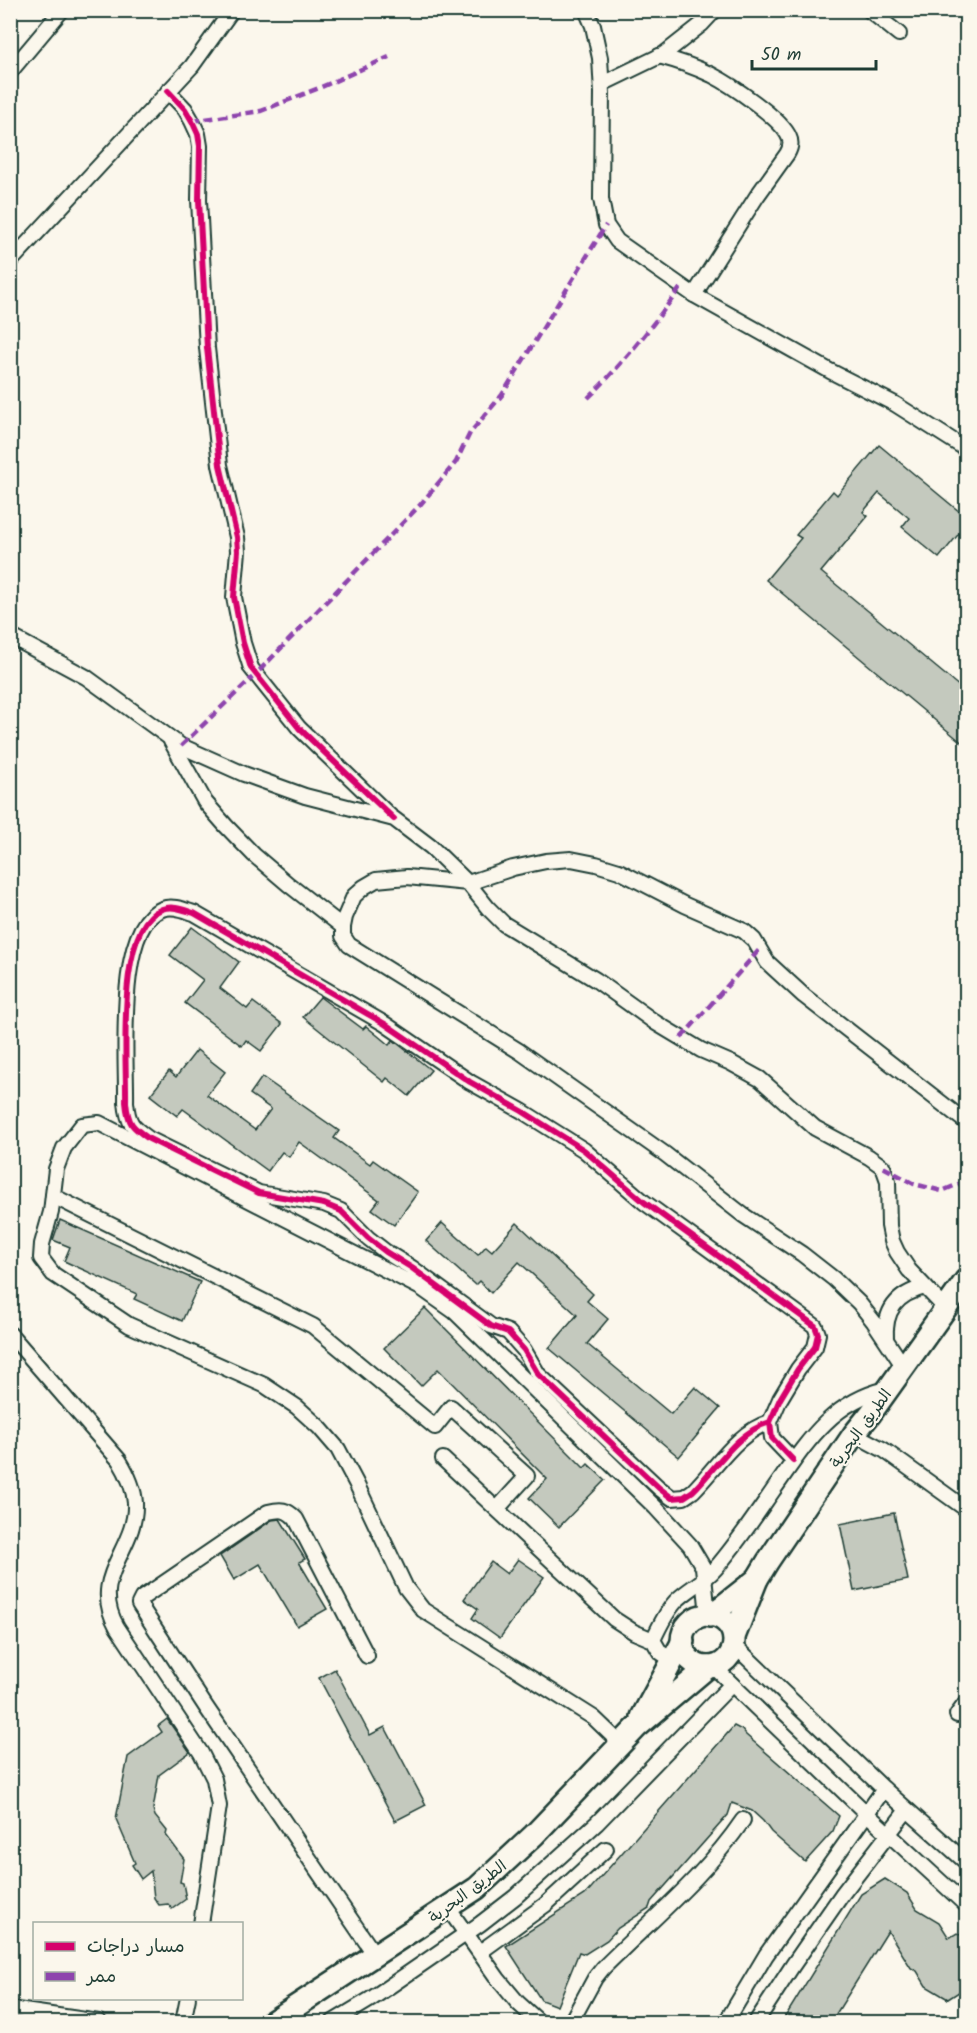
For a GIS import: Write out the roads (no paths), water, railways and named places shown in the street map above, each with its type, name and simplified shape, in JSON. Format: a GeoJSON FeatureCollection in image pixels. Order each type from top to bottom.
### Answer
{"type":"FeatureCollection","features":[{"type":"Feature","properties":{"kind":"main road","name":"الطريق البحرية"},"geometry":{"type":"LineString","coordinates":[[734,1641],[757,1579],[854,1434],[966,1280]]}},
{"type":"Feature","properties":{"kind":"main road","name":"الطريق البحرية"},"geometry":{"type":"LineString","coordinates":[[709,1616],[757,1579]]}},
{"type":"Feature","properties":{"kind":"main road"},"geometry":{"type":"LineString","coordinates":[[709,1616],[725,1621],[731,1628],[734,1641],[725,1661],[710,1667],[636,1727],[691,1622],[699,1617],[709,1616]]}},
{"type":"Feature","properties":{"kind":"main road"},"geometry":{"type":"LineString","coordinates":[[682,1641],[686,1654],[692,1661],[710,1667]]}},
{"type":"Feature","properties":{"kind":"main road","name":"الطريق البحرية"},"geometry":{"type":"LineString","coordinates":[[276,2022],[477,1888],[527,1843],[636,1727]]}},
{"type":"Feature","properties":{"kind":"street"},"geometry":{"type":"LineString","coordinates":[[10,72],[62,10]]}},
{"type":"Feature","properties":{"kind":"street"},"geometry":{"type":"LineString","coordinates":[[10,262],[192,66],[232,10]]}},
{"type":"Feature","properties":{"kind":"street"},"geometry":{"type":"LineString","coordinates":[[586,10],[593,26],[600,58],[602,84],[601,199],[606,225],[617,241],[694,295],[830,371],[895,404],[966,449]]}},
{"type":"Feature","properties":{"kind":"street"},"geometry":{"type":"LineString","coordinates":[[602,84],[659,56],[681,42],[715,10]]}},
{"type":"Feature","properties":{"kind":"street"},"geometry":{"type":"LineString","coordinates":[[869,10],[899,34]]}},
{"type":"Feature","properties":{"kind":"street"},"geometry":{"type":"LineString","coordinates":[[659,56],[696,68],[736,90],[770,116],[789,136],[790,142],[787,154],[757,196],[694,295]]}},
{"type":"Feature","properties":{"kind":"street"},"geometry":{"type":"LineString","coordinates":[[168,91],[185,109],[198,134],[200,146],[199,200],[207,348],[220,465],[237,537],[234,597],[246,654],[256,674],[300,728],[394,819],[431,847],[468,883],[504,924],[596,980],[664,1028],[701,1050],[760,1079],[815,1128],[869,1156],[883,1167],[888,1181],[889,1226],[892,1241],[909,1270],[945,1308]]}},
{"type":"Feature","properties":{"kind":"street"},"geometry":{"type":"LineString","coordinates":[[10,636],[86,676],[181,746],[244,774],[305,796],[394,819]]}},
{"type":"Feature","properties":{"kind":"street"},"geometry":{"type":"LineString","coordinates":[[170,739],[205,802],[226,826],[279,877],[342,927]]}},
{"type":"Feature","properties":{"kind":"street"},"geometry":{"type":"LineString","coordinates":[[904,1367],[874,1322],[847,1291],[802,1254],[743,1215],[665,1154],[527,1057],[349,945],[343,936],[342,927],[354,896],[376,880],[406,877],[468,883],[536,862],[564,859],[580,860],[619,871],[685,905],[737,926],[749,935],[767,962],[804,996],[966,1122]]}},
{"type":"Feature","properties":{"kind":"street"},"geometry":{"type":"LineString","coordinates":[[770,1422],[757,1426],[744,1435],[693,1491],[684,1497],[672,1498],[538,1374],[524,1350],[508,1332],[491,1326],[412,1268],[386,1252],[340,1211],[324,1204],[259,1193],[149,1139],[135,1129],[127,1116],[126,1007],[130,962],[142,927],[152,916],[163,909],[178,908],[194,913],[385,1024],[470,1082],[584,1150],[644,1202],[815,1326],[818,1334],[815,1347],[798,1369],[780,1399],[770,1422],[772,1438],[793,1460]]}},
{"type":"Feature","properties":{"kind":"street"},"geometry":{"type":"LineString","coordinates":[[621,1743],[594,1718],[423,1610],[406,1588],[338,1449],[297,1407],[264,1385],[129,1325],[53,1274],[41,1258],[42,1244],[51,1212],[56,1169],[64,1148],[73,1134],[82,1125],[99,1124],[421,1288],[455,1312],[655,1507],[690,1545],[703,1567],[709,1616]]}},
{"type":"Feature","properties":{"kind":"street"},"geometry":{"type":"LineString","coordinates":[[53,1196],[313,1326],[435,1427],[451,1407],[527,1476],[497,1509]]}},
{"type":"Feature","properties":{"kind":"street"},"geometry":{"type":"LineString","coordinates":[[886,1339],[885,1324],[889,1311],[913,1290],[925,1287]]}},
{"type":"Feature","properties":{"kind":"street"},"geometry":{"type":"LineString","coordinates":[[10,1334],[119,1460],[130,1481],[135,1506],[125,1542],[110,1578],[107,1590],[108,1603],[110,1614],[122,1635],[201,1753],[214,1779],[219,1806],[201,1922]]}},
{"type":"Feature","properties":{"kind":"street"},"geometry":{"type":"LineString","coordinates":[[654,1640],[658,1628],[677,1601],[713,1572],[805,1444],[846,1405],[874,1392],[887,1389]]}},
{"type":"Feature","properties":{"kind":"street"},"geometry":{"type":"LineString","coordinates":[[854,1434],[884,1450],[966,1509]]}},
{"type":"Feature","properties":{"kind":"street"},"geometry":{"type":"LineString","coordinates":[[443,1459],[614,1619],[634,1632],[654,1640],[660,1652],[672,1660]]}},
{"type":"Feature","properties":{"kind":"street"},"geometry":{"type":"LineString","coordinates":[[367,1656],[296,1519],[289,1511],[279,1509],[268,1512],[142,1598],[139,1604],[206,1707],[375,1955]]}},
{"type":"Feature","properties":{"kind":"street"},"geometry":{"type":"LineString","coordinates":[[734,1641],[884,1789],[966,1862]]}},
{"type":"Feature","properties":{"kind":"street"},"geometry":{"type":"LineString","coordinates":[[710,1667],[966,1905]]}},
{"type":"Feature","properties":{"kind":"street"},"geometry":{"type":"LineString","coordinates":[[333,2022],[371,1999],[467,1933],[514,1897],[597,1822],[731,1685]]}},
{"type":"Feature","properties":{"kind":"street"},"geometry":{"type":"LineString","coordinates":[[957,1715],[966,1703]]}},
{"type":"Feature","properties":{"kind":"street"},"geometry":{"type":"LineString","coordinates":[[726,2022],[772,1946],[884,1789]]}},
{"type":"Feature","properties":{"kind":"street"},"geometry":{"type":"LineString","coordinates":[[756,2022],[830,1911],[907,1809]]}},
{"type":"Feature","properties":{"kind":"street"},"geometry":{"type":"LineString","coordinates":[[571,2022],[603,1968],[697,1877],[731,1838],[743,1820]]}},
{"type":"Feature","properties":{"kind":"street"},"geometry":{"type":"LineString","coordinates":[[480,1952],[544,1905],[606,1849]]}},
{"type":"Feature","properties":{"kind":"street"},"geometry":{"type":"LineString","coordinates":[[448,1908],[498,1979],[518,2003],[539,2022]]}},
{"type":"Feature","properties":{"kind":"street"},"geometry":{"type":"LineString","coordinates":[[183,2022],[188,2000]]}},
{"type":"Feature","properties":{"kind":"street"},"geometry":{"type":"LineString","coordinates":[[10,2009],[99,2022]]}}]}
